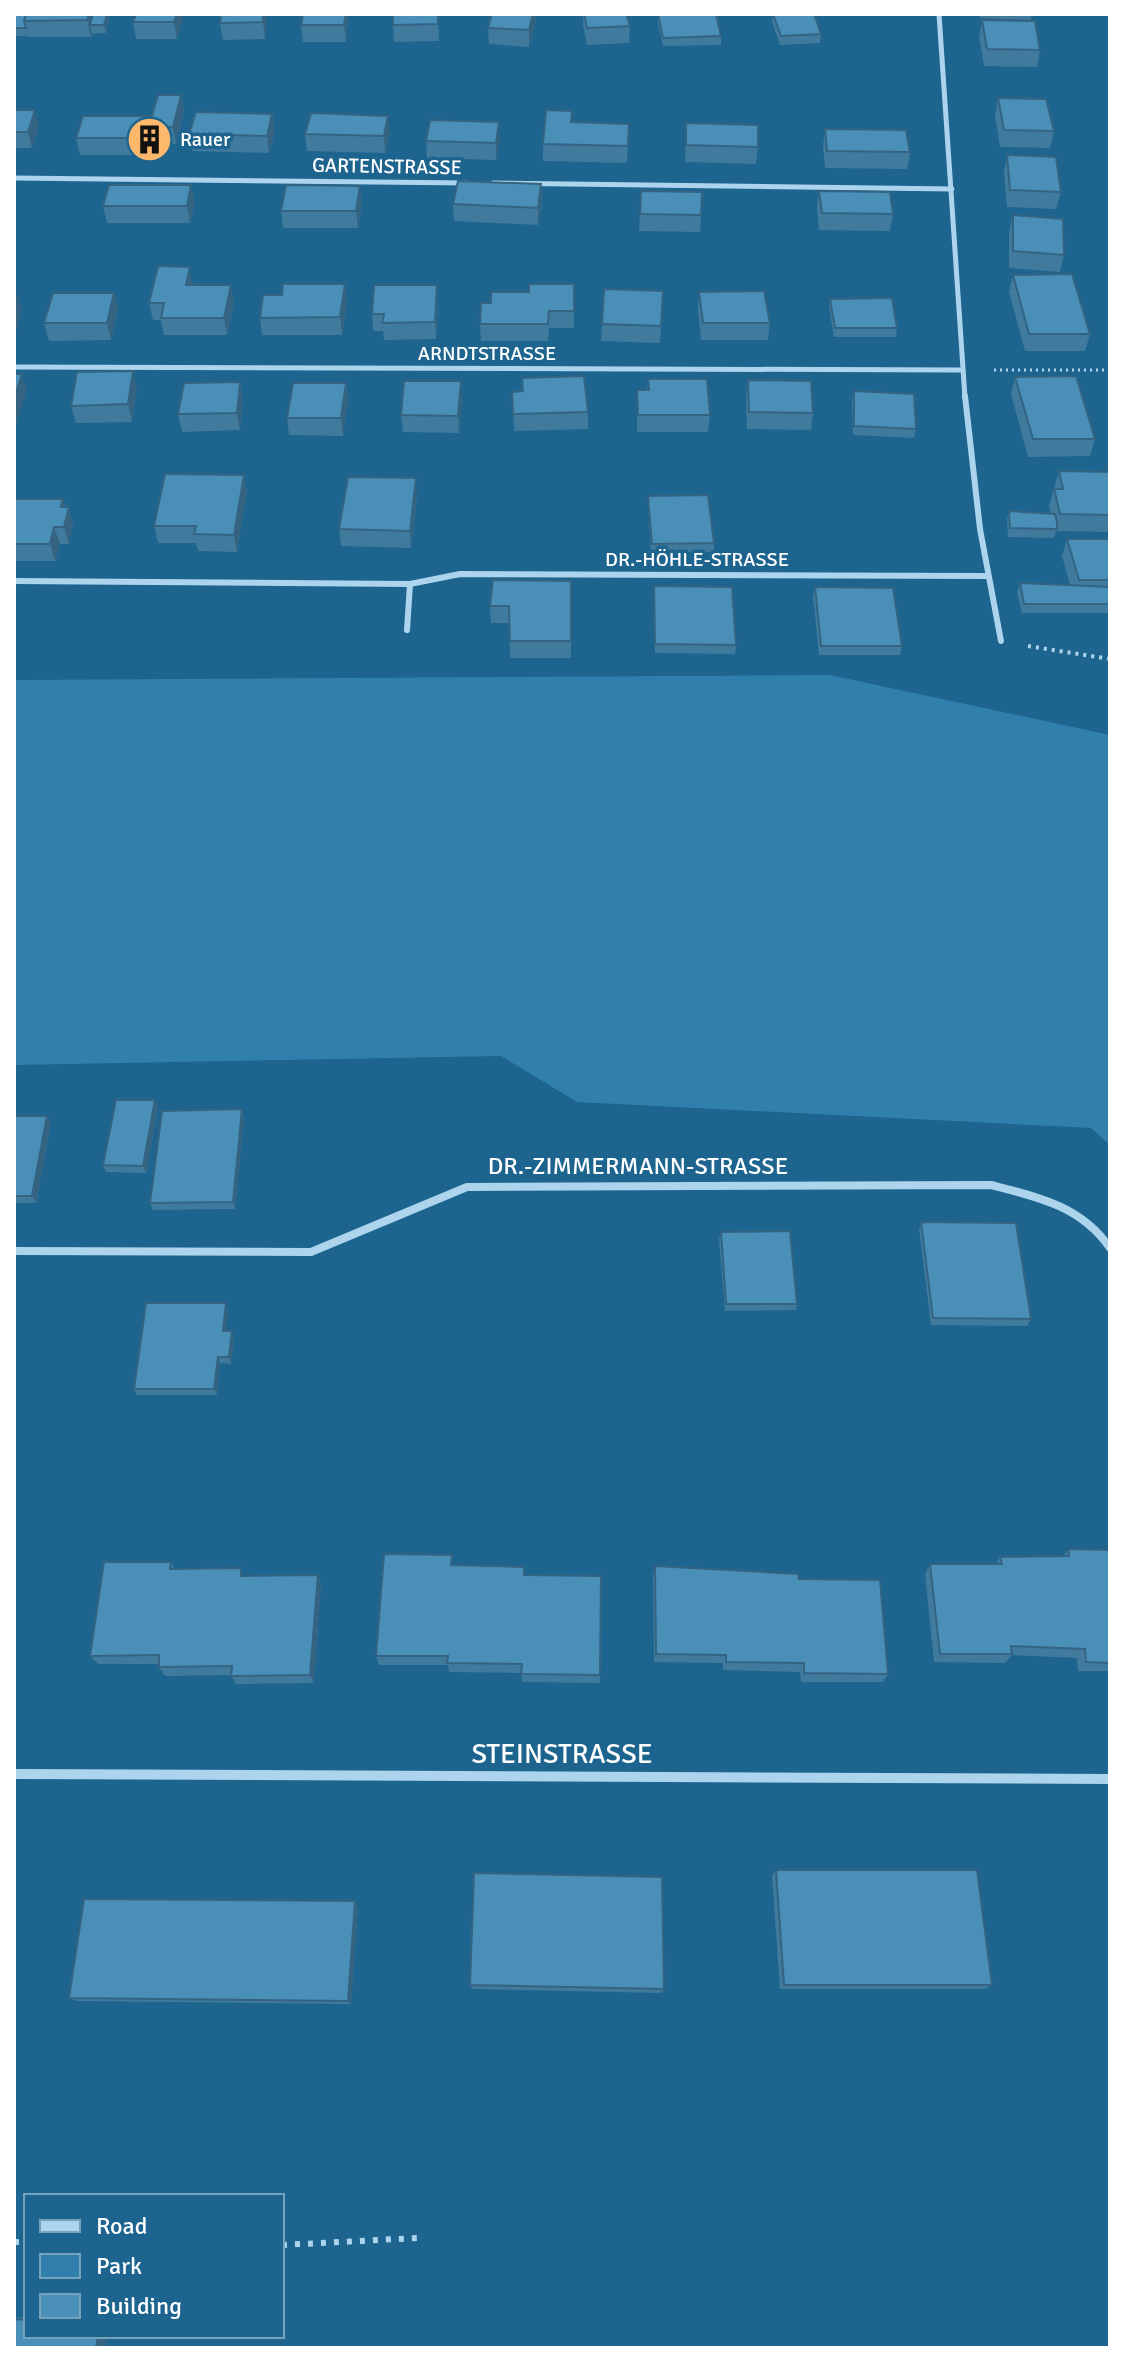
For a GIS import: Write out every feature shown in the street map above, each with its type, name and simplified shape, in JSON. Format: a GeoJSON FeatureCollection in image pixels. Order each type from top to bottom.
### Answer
{"type":"FeatureCollection","features":[{"type":"Feature","properties":{"kind":"street"},"geometry":{"type":"LineString","coordinates":[[939,14],[938,50],[952,189],[961,370],[985,576],[1001,641]]}},
{"type":"Feature","properties":{"kind":"street","name":"GARTENSTRASSE"},"geometry":{"type":"LineString","coordinates":[[14,178],[475,183]]}},
{"type":"Feature","properties":{"kind":"street","name":"GARTENSTRASSE"},"geometry":{"type":"LineString","coordinates":[[491,183],[952,189]]}},
{"type":"Feature","properties":{"kind":"street","name":"ARNDTSTRASSE"},"geometry":{"type":"LineString","coordinates":[[14,367],[961,370]]}},
{"type":"Feature","properties":{"kind":"street","name":"DR.-HÖHLE-STRASSE"},"geometry":{"type":"LineString","coordinates":[[14,581],[410,584],[460,574],[985,576]]}},
{"type":"Feature","properties":{"kind":"street"},"geometry":{"type":"LineString","coordinates":[[407,630],[410,584]]}},
{"type":"Feature","properties":{"kind":"street","name":"DR.-ZIMMERMANN-STRASSE"},"geometry":{"type":"LineString","coordinates":[[14,1251],[311,1252],[467,1187],[927,1185],[991,1185],[1068,1205],[1101,1232],[1110,1248]]}},
{"type":"Feature","properties":{"kind":"street","name":"STEINSTRASSE"},"geometry":{"type":"LineString","coordinates":[[14,1774],[1110,1779]]}},
{"type":"Feature","properties":{"kind":"path"},"geometry":{"type":"LineString","coordinates":[[961,370],[1110,370]]}},
{"type":"Feature","properties":{"kind":"path"},"geometry":{"type":"LineString","coordinates":[[1001,641],[1110,659]]}},
{"type":"Feature","properties":{"kind":"path"},"geometry":{"type":"LineString","coordinates":[[284,2245],[417,2238]]}},
{"type":"Feature","properties":{"kind":"green space"},"geometry":{"type":"Polygon","coordinates":[[[830,675],[1110,735],[1110,1145],[1091,1128],[577,1102],[501,1056],[14,1065],[14,680],[830,675]]]}},
{"type":"Feature","properties":{"kind":"building"},"geometry":{"type":"Polygon","coordinates":[[[14,14],[26,14],[26,28],[14,28],[14,14]]]}},
{"type":"Feature","properties":{"kind":"building"},"geometry":{"type":"Polygon","coordinates":[[[26,14],[89,14],[87,20],[24,21],[26,14]]]}},
{"type":"Feature","properties":{"kind":"building"},"geometry":{"type":"Polygon","coordinates":[[[93,14],[107,14],[104,25],[90,25],[93,14]]]}},
{"type":"Feature","properties":{"kind":"building"},"geometry":{"type":"Polygon","coordinates":[[[136,14],[177,14],[174,22],[133,22],[136,14]]]}},
{"type":"Feature","properties":{"kind":"building"},"geometry":{"type":"Polygon","coordinates":[[[221,14],[263,14],[263,22],[220,23],[221,14]]]}},
{"type":"Feature","properties":{"kind":"building"},"geometry":{"type":"Polygon","coordinates":[[[303,14],[346,14],[344,25],[301,25],[303,14]]]}},
{"type":"Feature","properties":{"kind":"building"},"geometry":{"type":"Polygon","coordinates":[[[393,14],[438,14],[438,24],[393,25],[393,14]]]}},
{"type":"Feature","properties":{"kind":"building"},"geometry":{"type":"Polygon","coordinates":[[[492,14],[533,14],[529,30],[488,28],[492,14]]]}},
{"type":"Feature","properties":{"kind":"building"},"geometry":{"type":"Polygon","coordinates":[[[584,14],[626,14],[630,26],[587,28],[584,14]]]}},
{"type":"Feature","properties":{"kind":"building"},"geometry":{"type":"Polygon","coordinates":[[[658,14],[716,14],[721,36],[663,38],[658,14]]]}},
{"type":"Feature","properties":{"kind":"building"},"geometry":{"type":"Polygon","coordinates":[[[773,14],[814,14],[821,34],[781,36],[773,14]]]}},
{"type":"Feature","properties":{"kind":"building"},"geometry":{"type":"Polygon","coordinates":[[[982,20],[1035,21],[1040,50],[987,49],[982,20]]]}},
{"type":"Feature","properties":{"kind":"building"},"geometry":{"type":"Polygon","coordinates":[[[158,95],[181,95],[173,127],[148,128],[146,138],[76,138],[83,116],[152,116],[158,95]]]}},
{"type":"Feature","properties":{"kind":"building"},"geometry":{"type":"Polygon","coordinates":[[[998,98],[1046,99],[1054,131],[1004,130],[998,98]]]}},
{"type":"Feature","properties":{"kind":"building"},"geometry":{"type":"Polygon","coordinates":[[[14,110],[35,110],[28,132],[14,132],[14,110]]]}},
{"type":"Feature","properties":{"kind":"building"},"geometry":{"type":"Polygon","coordinates":[[[546,110],[572,111],[571,122],[629,124],[628,146],[543,144],[546,110]]]}},
{"type":"Feature","properties":{"kind":"building"},"geometry":{"type":"Polygon","coordinates":[[[196,112],[272,114],[267,136],[189,134],[196,112]]]}},
{"type":"Feature","properties":{"kind":"building"},"geometry":{"type":"Polygon","coordinates":[[[311,113],[388,116],[384,136],[305,134],[311,113]]]}},
{"type":"Feature","properties":{"kind":"building"},"geometry":{"type":"Polygon","coordinates":[[[430,120],[499,122],[496,143],[426,141],[430,120]]]}},
{"type":"Feature","properties":{"kind":"building"},"geometry":{"type":"Polygon","coordinates":[[[686,123],[758,125],[758,147],[686,145],[686,123]]]}},
{"type":"Feature","properties":{"kind":"building"},"geometry":{"type":"Polygon","coordinates":[[[825,129],[906,130],[910,152],[827,151],[825,129]]]}},
{"type":"Feature","properties":{"kind":"building"},"geometry":{"type":"Polygon","coordinates":[[[1007,155],[1056,157],[1061,192],[1010,190],[1007,155]]]}},
{"type":"Feature","properties":{"kind":"building"},"geometry":{"type":"Polygon","coordinates":[[[458,181],[541,184],[538,208],[453,204],[458,181]]]}},
{"type":"Feature","properties":{"kind":"building"},"geometry":{"type":"Polygon","coordinates":[[[109,185],[191,185],[187,206],[103,206],[109,185]]]}},
{"type":"Feature","properties":{"kind":"building"},"geometry":{"type":"Polygon","coordinates":[[[286,185],[360,186],[356,211],[281,211],[286,185]]]}},
{"type":"Feature","properties":{"kind":"building"},"geometry":{"type":"Polygon","coordinates":[[[641,191],[702,192],[701,215],[640,214],[641,191]]]}},
{"type":"Feature","properties":{"kind":"building"},"geometry":{"type":"Polygon","coordinates":[[[819,191],[890,192],[893,214],[822,213],[819,191]]]}},
{"type":"Feature","properties":{"kind":"building"},"geometry":{"type":"Polygon","coordinates":[[[1013,215],[1063,219],[1064,255],[1013,251],[1013,215]]]}},
{"type":"Feature","properties":{"kind":"building"},"geometry":{"type":"Polygon","coordinates":[[[158,266],[190,267],[186,285],[231,285],[224,318],[161,318],[164,303],[149,303],[158,266]]]}},
{"type":"Feature","properties":{"kind":"building"},"geometry":{"type":"Polygon","coordinates":[[[1072,274],[1090,334],[1029,334],[1013,275],[1072,274]]]}},
{"type":"Feature","properties":{"kind":"building"},"geometry":{"type":"Polygon","coordinates":[[[283,284],[345,284],[340,317],[260,318],[263,295],[282,295],[283,284]]]}},
{"type":"Feature","properties":{"kind":"building"},"geometry":{"type":"Polygon","coordinates":[[[529,284],[574,284],[574,311],[549,311],[548,324],[480,324],[481,303],[491,303],[491,292],[529,292],[529,284]]]}},
{"type":"Feature","properties":{"kind":"building"},"geometry":{"type":"Polygon","coordinates":[[[374,285],[437,285],[435,322],[382,323],[384,314],[372,314],[374,285]]]}},
{"type":"Feature","properties":{"kind":"building"},"geometry":{"type":"Polygon","coordinates":[[[604,289],[663,291],[661,326],[602,324],[604,289]]]}},
{"type":"Feature","properties":{"kind":"building"},"geometry":{"type":"Polygon","coordinates":[[[764,291],[770,323],[703,323],[699,292],[764,291]]]}},
{"type":"Feature","properties":{"kind":"building"},"geometry":{"type":"Polygon","coordinates":[[[53,293],[114,293],[107,323],[44,323],[53,293]]]}},
{"type":"Feature","properties":{"kind":"building"},"geometry":{"type":"Polygon","coordinates":[[[892,298],[897,328],[835,328],[830,299],[892,298]]]}},
{"type":"Feature","properties":{"kind":"building"},"geometry":{"type":"Polygon","coordinates":[[[133,371],[128,404],[71,406],[77,372],[133,371]]]}},
{"type":"Feature","properties":{"kind":"building"},"geometry":{"type":"Polygon","coordinates":[[[14,374],[22,374],[14,399],[14,374]]]}},
{"type":"Feature","properties":{"kind":"building"},"geometry":{"type":"Polygon","coordinates":[[[584,376],[588,412],[513,414],[512,392],[523,391],[522,378],[584,376]]]}},
{"type":"Feature","properties":{"kind":"building"},"geometry":{"type":"Polygon","coordinates":[[[1076,376],[1095,439],[1033,439],[1015,377],[1076,376]]]}},
{"type":"Feature","properties":{"kind":"building"},"geometry":{"type":"Polygon","coordinates":[[[648,379],[707,379],[710,415],[638,415],[637,390],[649,390],[648,379]]]}},
{"type":"Feature","properties":{"kind":"building"},"geometry":{"type":"Polygon","coordinates":[[[748,380],[811,381],[813,413],[749,412],[748,380]]]}},
{"type":"Feature","properties":{"kind":"building"},"geometry":{"type":"Polygon","coordinates":[[[404,381],[461,381],[458,416],[401,415],[404,381]]]}},
{"type":"Feature","properties":{"kind":"building"},"geometry":{"type":"Polygon","coordinates":[[[240,382],[237,413],[178,414],[184,383],[240,382]]]}},
{"type":"Feature","properties":{"kind":"building"},"geometry":{"type":"Polygon","coordinates":[[[293,383],[346,383],[341,418],[287,418],[293,383]]]}},
{"type":"Feature","properties":{"kind":"building"},"geometry":{"type":"Polygon","coordinates":[[[854,391],[914,394],[916,429],[854,426],[854,391]]]}},
{"type":"Feature","properties":{"kind":"building"},"geometry":{"type":"Polygon","coordinates":[[[1059,471],[1110,472],[1110,515],[1060,514],[1054,489],[1063,489],[1059,471]]]}},
{"type":"Feature","properties":{"kind":"building"},"geometry":{"type":"Polygon","coordinates":[[[165,474],[244,475],[234,535],[194,534],[196,526],[154,526],[165,474]]]}},
{"type":"Feature","properties":{"kind":"building"},"geometry":{"type":"Polygon","coordinates":[[[348,477],[416,478],[410,531],[339,529],[348,477]]]}},
{"type":"Feature","properties":{"kind":"building"},"geometry":{"type":"Polygon","coordinates":[[[708,495],[714,543],[652,544],[648,496],[708,495]]]}},
{"type":"Feature","properties":{"kind":"building"},"geometry":{"type":"Polygon","coordinates":[[[14,499],[63,499],[61,507],[69,507],[64,527],[54,527],[50,544],[14,544],[14,499]]]}},
{"type":"Feature","properties":{"kind":"building"},"geometry":{"type":"Polygon","coordinates":[[[1009,511],[1055,514],[1057,529],[1010,528],[1009,511]]]}},
{"type":"Feature","properties":{"kind":"building"},"geometry":{"type":"Polygon","coordinates":[[[1067,539],[1110,539],[1110,580],[1079,580],[1067,539]]]}},
{"type":"Feature","properties":{"kind":"building"},"geometry":{"type":"Polygon","coordinates":[[[493,580],[571,581],[571,641],[510,641],[509,606],[490,606],[493,580]]]}},
{"type":"Feature","properties":{"kind":"building"},"geometry":{"type":"Polygon","coordinates":[[[1020,583],[1110,587],[1110,604],[1024,604],[1020,583]]]}},
{"type":"Feature","properties":{"kind":"building"},"geometry":{"type":"Polygon","coordinates":[[[654,586],[732,587],[736,645],[655,644],[654,586]]]}},
{"type":"Feature","properties":{"kind":"building"},"geometry":{"type":"Polygon","coordinates":[[[815,587],[893,588],[902,646],[821,646],[815,587]]]}},
{"type":"Feature","properties":{"kind":"building"},"geometry":{"type":"Polygon","coordinates":[[[116,1100],[155,1100],[143,1166],[103,1165],[116,1100]]]}},
{"type":"Feature","properties":{"kind":"building"},"geometry":{"type":"Polygon","coordinates":[[[242,1109],[233,1202],[150,1203],[162,1111],[242,1109]]]}},
{"type":"Feature","properties":{"kind":"building"},"geometry":{"type":"Polygon","coordinates":[[[14,1116],[47,1116],[32,1196],[14,1196],[14,1116]]]}},
{"type":"Feature","properties":{"kind":"building"},"geometry":{"type":"Polygon","coordinates":[[[921,1222],[1016,1223],[1031,1319],[933,1318],[921,1222]]]}},
{"type":"Feature","properties":{"kind":"building"},"geometry":{"type":"Polygon","coordinates":[[[790,1231],[797,1304],[726,1304],[721,1232],[790,1231]]]}},
{"type":"Feature","properties":{"kind":"building"},"geometry":{"type":"Polygon","coordinates":[[[146,1303],[226,1303],[223,1331],[232,1331],[229,1357],[218,1357],[214,1389],[134,1389],[146,1303]]]}},
{"type":"Feature","properties":{"kind":"building"},"geometry":{"type":"Polygon","coordinates":[[[1068,1549],[1110,1550],[1110,1663],[1086,1662],[1085,1649],[1011,1646],[1012,1654],[940,1654],[930,1564],[1002,1564],[1000,1557],[1069,1556],[1068,1549]]]}},
{"type":"Feature","properties":{"kind":"building"},"geometry":{"type":"Polygon","coordinates":[[[384,1554],[452,1555],[451,1565],[524,1567],[524,1575],[601,1576],[600,1675],[521,1674],[522,1664],[447,1663],[448,1656],[376,1656],[384,1554]]]}},
{"type":"Feature","properties":{"kind":"building"},"geometry":{"type":"Polygon","coordinates":[[[104,1562],[171,1562],[170,1569],[241,1568],[241,1576],[318,1575],[310,1675],[231,1676],[232,1666],[159,1667],[159,1655],[90,1656],[104,1562]]]}},
{"type":"Feature","properties":{"kind":"building"},"geometry":{"type":"Polygon","coordinates":[[[655,1566],[798,1574],[799,1579],[880,1580],[888,1674],[804,1673],[804,1663],[726,1662],[726,1655],[656,1654],[655,1566]]]}},
{"type":"Feature","properties":{"kind":"building"},"geometry":{"type":"Polygon","coordinates":[[[776,1870],[977,1870],[992,1985],[784,1985],[776,1870]]]}},
{"type":"Feature","properties":{"kind":"building"},"geometry":{"type":"Polygon","coordinates":[[[474,1873],[662,1877],[664,1989],[470,1985],[474,1873]]]}},
{"type":"Feature","properties":{"kind":"building"},"geometry":{"type":"Polygon","coordinates":[[[84,1899],[355,1901],[348,2001],[69,1998],[84,1899]]]}},
{"type":"Feature","properties":{"kind":"building"},"geometry":{"type":"Polygon","coordinates":[[[14,2319],[24,2320],[24,2338],[98,2338],[96,2348],[14,2348],[14,2319]]]}},
{"type":"Feature","properties":{"kind":"place","name":"Rauer"},"geometry":{"type":"Point","coordinates":[149,139]}}]}
